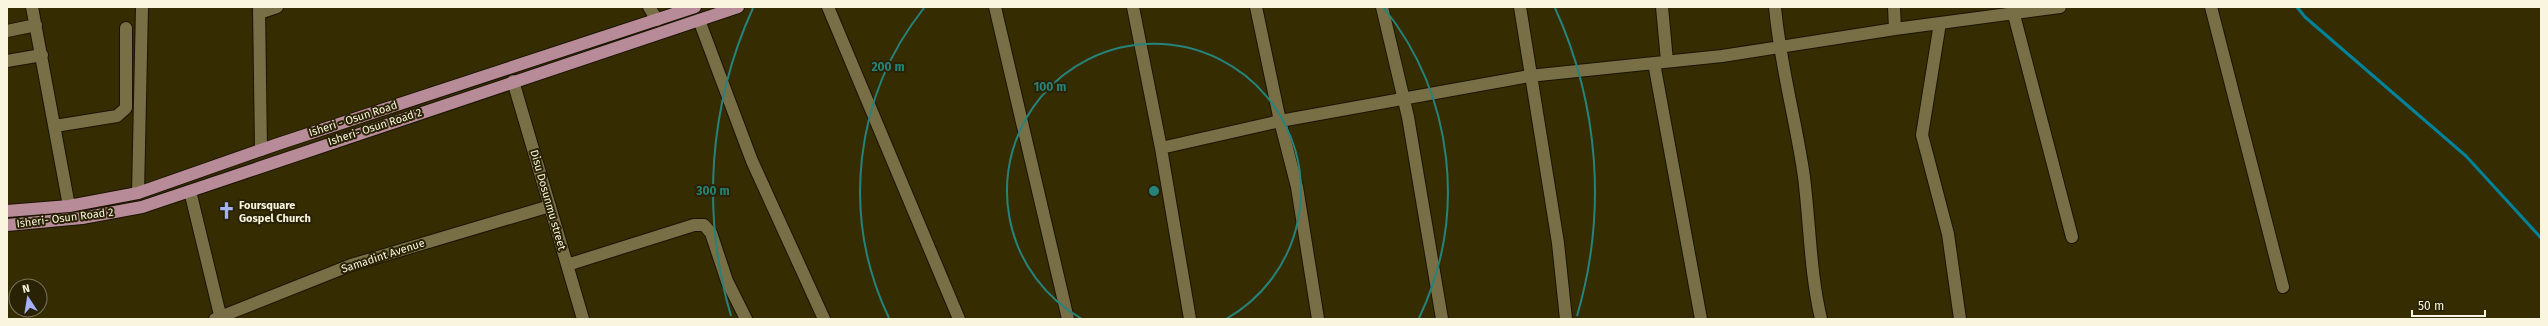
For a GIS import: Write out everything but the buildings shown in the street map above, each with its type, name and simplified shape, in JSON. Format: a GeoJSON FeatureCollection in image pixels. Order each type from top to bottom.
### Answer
{"type":"FeatureCollection","features":[{"type":"Feature","properties":{"kind":"main road","name":"Isheri - Osun Road"},"geometry":{"type":"LineString","coordinates":[[7,211],[69,206],[138,193],[261,150],[695,7]]}},
{"type":"Feature","properties":{"kind":"main road","name":"Isheri- Osun Road 2"},"geometry":{"type":"LineString","coordinates":[[7,225],[106,215],[142,207],[513,81],[738,7]]}},
{"type":"Feature","properties":{"kind":"street"},"geometry":{"type":"LineString","coordinates":[[32,7],[69,206]]}},
{"type":"Feature","properties":{"kind":"street"},"geometry":{"type":"LineString","coordinates":[[138,193],[142,7]]}},
{"type":"Feature","properties":{"kind":"street"},"geometry":{"type":"LineString","coordinates":[[261,150],[259,10],[277,7]]}},
{"type":"Feature","properties":{"kind":"street"},"geometry":{"type":"LineString","coordinates":[[649,7],[657,20]]}},
{"type":"Feature","properties":{"kind":"street"},"geometry":{"type":"LineString","coordinates":[[828,7],[958,319]]}},
{"type":"Feature","properties":{"kind":"street"},"geometry":{"type":"LineString","coordinates":[[995,7],[1068,319]]}},
{"type":"Feature","properties":{"kind":"street"},"geometry":{"type":"LineString","coordinates":[[1133,7],[1162,148],[1190,319]]}},
{"type":"Feature","properties":{"kind":"street"},"geometry":{"type":"LineString","coordinates":[[1256,7],[1280,121],[1297,187],[1318,319]]}},
{"type":"Feature","properties":{"kind":"street"},"geometry":{"type":"LineString","coordinates":[[1382,7],[1404,99],[1433,256],[1442,319]]}},
{"type":"Feature","properties":{"kind":"street"},"geometry":{"type":"LineString","coordinates":[[1520,7],[1529,76],[1558,243],[1566,319]]}},
{"type":"Feature","properties":{"kind":"street"},"geometry":{"type":"LineString","coordinates":[[1662,7],[1667,61]]}},
{"type":"Feature","properties":{"kind":"street"},"geometry":{"type":"LineString","coordinates":[[1775,7],[1779,48],[1804,177],[1812,272],[1821,319]]}},
{"type":"Feature","properties":{"kind":"street"},"geometry":{"type":"LineString","coordinates":[[1894,7],[1895,29]]}},
{"type":"Feature","properties":{"kind":"street"},"geometry":{"type":"LineString","coordinates":[[1162,148],[1280,121],[1529,76],[1779,48],[1895,29],[2060,7]]}},
{"type":"Feature","properties":{"kind":"street"},"geometry":{"type":"LineString","coordinates":[[2211,7],[2283,287]]}},
{"type":"Feature","properties":{"kind":"street"},"geometry":{"type":"LineString","coordinates":[[2014,14],[2072,237]]}},
{"type":"Feature","properties":{"kind":"street"},"geometry":{"type":"LineString","coordinates":[[699,20],[752,161],[824,319]]}},
{"type":"Feature","properties":{"kind":"street"},"geometry":{"type":"LineString","coordinates":[[1940,23],[1922,135],[1948,234],[1960,319]]}},
{"type":"Feature","properties":{"kind":"street"},"geometry":{"type":"LineString","coordinates":[[7,31],[36,25]]}},
{"type":"Feature","properties":{"kind":"street"},"geometry":{"type":"LineString","coordinates":[[55,126],[117,116],[123,113],[126,108],[126,28]]}},
{"type":"Feature","properties":{"kind":"street"},"geometry":{"type":"LineString","coordinates":[[7,61],[42,55]]}},
{"type":"Feature","properties":{"kind":"street"},"geometry":{"type":"LineString","coordinates":[[1654,63],[1700,319]]}},
{"type":"Feature","properties":{"kind":"street","name":"Disu Dosunmu street"},"geometry":{"type":"LineString","coordinates":[[513,81],[583,319]]}},
{"type":"Feature","properties":{"kind":"street"},"geometry":{"type":"LineString","coordinates":[[190,191],[219,318]]}},
{"type":"Feature","properties":{"kind":"street","name":"Samadint Avenue"},"geometry":{"type":"LineString","coordinates":[[219,318],[351,265],[550,206]]}},
{"type":"Feature","properties":{"kind":"street"},"geometry":{"type":"LineString","coordinates":[[567,265],[694,225],[704,225],[711,233],[727,280],[746,319]]}},
{"type":"Feature","properties":{"kind":"waterway"},"geometry":{"type":"LineString","coordinates":[[2297,7],[2305,17],[2466,156],[2541,238]]}},
{"type":"Feature","properties":{"kind":"place","name":"Foursquare Gospel Church"},"geometry":{"type":"Point","coordinates":[226,211]}}]}
